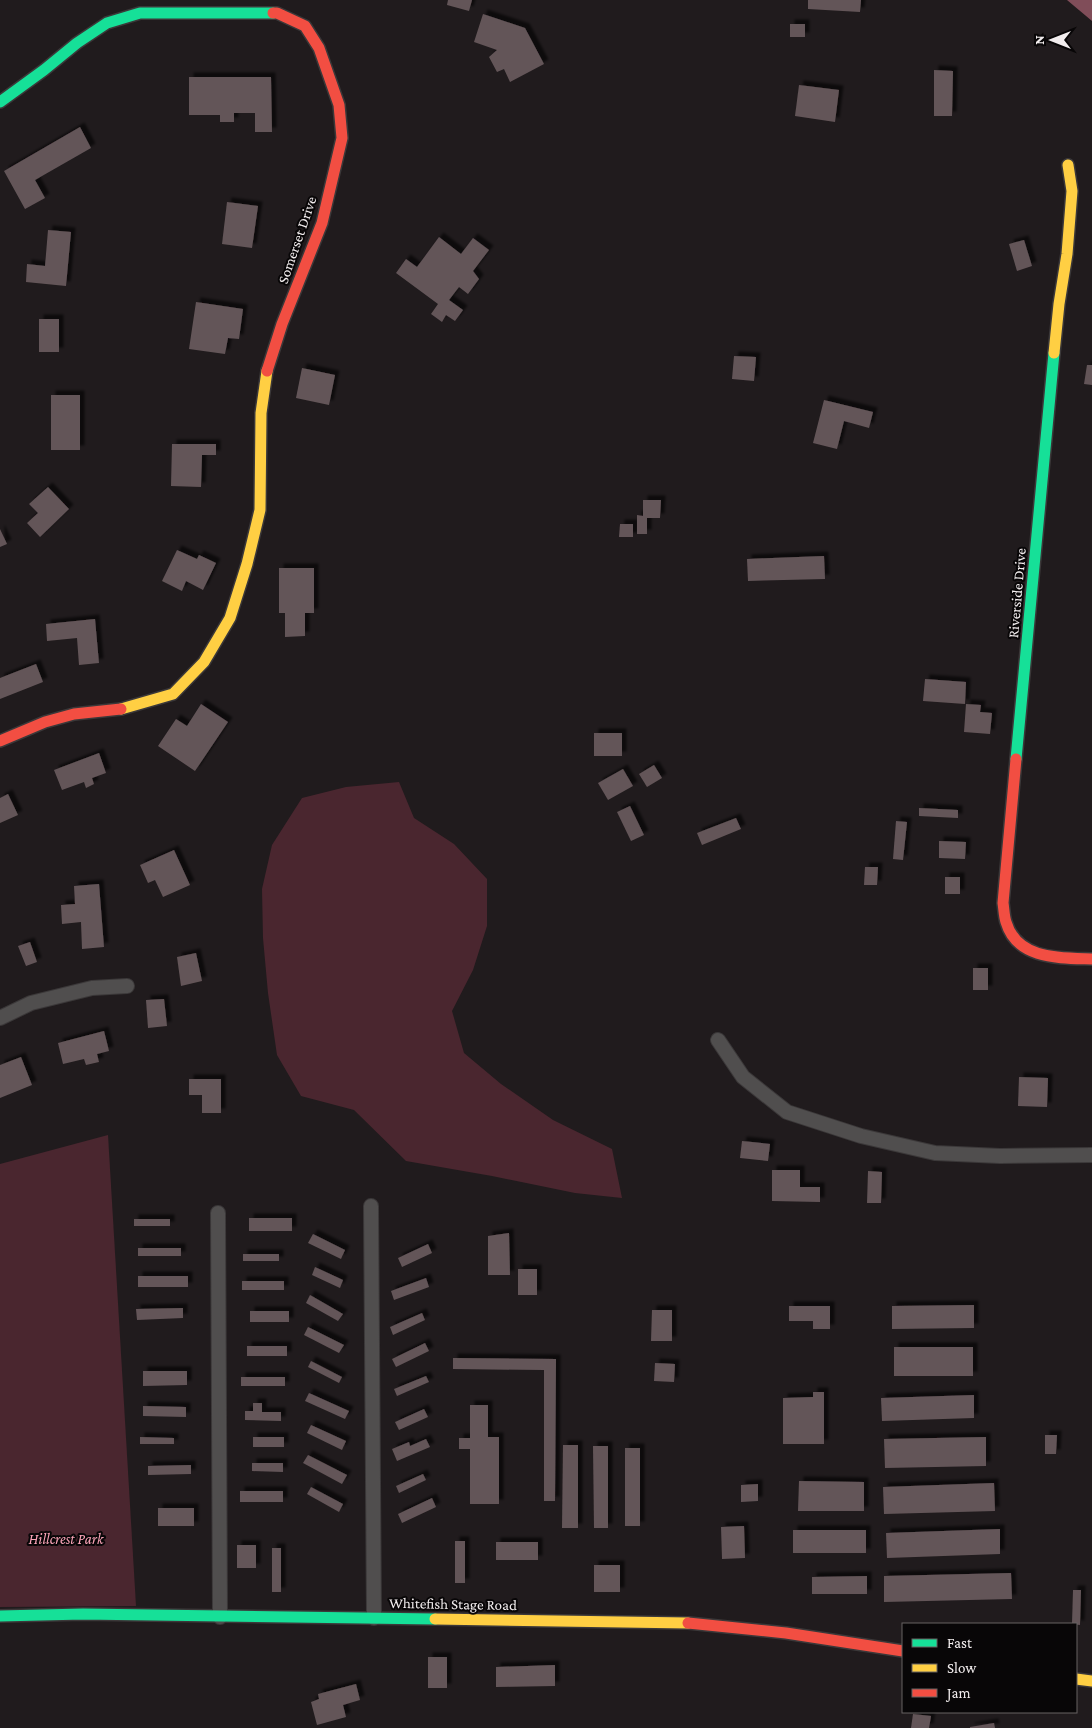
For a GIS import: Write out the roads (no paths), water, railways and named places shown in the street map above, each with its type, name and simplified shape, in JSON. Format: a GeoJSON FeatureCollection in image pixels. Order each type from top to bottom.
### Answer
{"type":"FeatureCollection","features":[{"type":"Feature","properties":{"kind":"street","name":"Somerset Drive"},"geometry":{"type":"LineString","coordinates":[[0,102],[107,22],[140,13],[278,13],[305,26],[319,48],[338,105],[342,138],[322,223],[282,324],[266,375],[260,413],[260,510],[247,564],[230,618],[204,662],[173,694],[120,709],[74,714],[45,722],[0,741]]}},
{"type":"Feature","properties":{"kind":"street","name":"Riverside Drive"},"geometry":{"type":"LineString","coordinates":[[1068,165],[1072,190],[1067,254],[1059,304],[1046,423],[1003,903],[1004,918],[1008,931],[1016,942],[1028,951],[1042,956],[1058,958],[1092,959]]}},
{"type":"Feature","properties":{"kind":"street"},"geometry":{"type":"LineString","coordinates":[[0,1018],[31,1003],[92,988],[127,986]]}},
{"type":"Feature","properties":{"kind":"street"},"geometry":{"type":"LineString","coordinates":[[718,1040],[742,1077],[787,1112],[861,1136],[935,1153],[1000,1156],[1092,1155]]}},
{"type":"Feature","properties":{"kind":"street"},"geometry":{"type":"LineString","coordinates":[[371,1206],[374,1618]]}},
{"type":"Feature","properties":{"kind":"street"},"geometry":{"type":"LineString","coordinates":[[218,1213],[220,1617]]}},
{"type":"Feature","properties":{"kind":"street","name":"Whitefish Stage Road"},"geometry":{"type":"LineString","coordinates":[[0,1616],[83,1614],[704,1624],[812,1635],[902,1651]]}},
{"type":"Feature","properties":{"kind":"street"},"geometry":{"type":"LineString","coordinates":[[1077,1679],[1092,1681]]}},
{"type":"Feature","properties":{"kind":"park label","name":"Hillcrest Park"},"geometry":{"type":"Point","coordinates":[66,1539]}}]}
